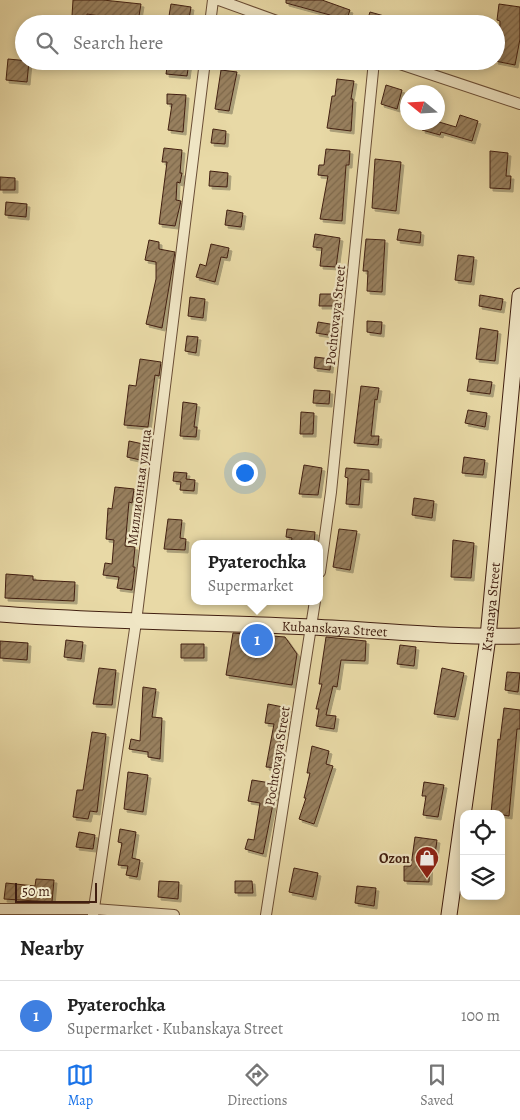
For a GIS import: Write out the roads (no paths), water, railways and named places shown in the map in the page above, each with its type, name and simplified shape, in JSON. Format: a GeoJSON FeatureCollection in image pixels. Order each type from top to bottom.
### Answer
{"type":"FeatureCollection","features":[{"type":"Feature","properties":{"kind":"street"},"geometry":{"type":"LineString","coordinates":[[211,15],[213,0]]}},
{"type":"Feature","properties":{"kind":"street"},"geometry":{"type":"LineString","coordinates":[[219,0],[261,15]]}},
{"type":"Feature","properties":{"kind":"street","name":"Миллионная улица"},"geometry":{"type":"LineString","coordinates":[[94,912],[136,622],[204,70]]}},
{"type":"Feature","properties":{"kind":"street","name":"Pochtovaya Street"},"geometry":{"type":"LineString","coordinates":[[323,550],[331,492],[373,70]]}},
{"type":"Feature","properties":{"kind":"street"},"geometry":{"type":"LineString","coordinates":[[418,70],[520,104]]}},
{"type":"Feature","properties":{"kind":"street","name":"Krasnaya Street"},"geometry":{"type":"LineString","coordinates":[[449,915],[488,637],[520,296]]}},
{"type":"Feature","properties":{"kind":"street","name":"Pochtovaya Street"},"geometry":{"type":"LineString","coordinates":[[266,915],[314,605]]}},
{"type":"Feature","properties":{"kind":"street","name":"Kubanskaya Street"},"geometry":{"type":"LineString","coordinates":[[0,614],[136,622],[311,627],[488,637],[520,636]]}},
{"type":"Feature","properties":{"kind":"street"},"geometry":{"type":"LineString","coordinates":[[0,909],[174,915]]}},
{"type":"Feature","properties":{"kind":"place","name":"Pyaterochka"},"geometry":{"type":"Point","coordinates":[257,640]}},
{"type":"Feature","properties":{"kind":"place","name":"Ozon"},"geometry":{"type":"Point","coordinates":[427,879]}}]}
